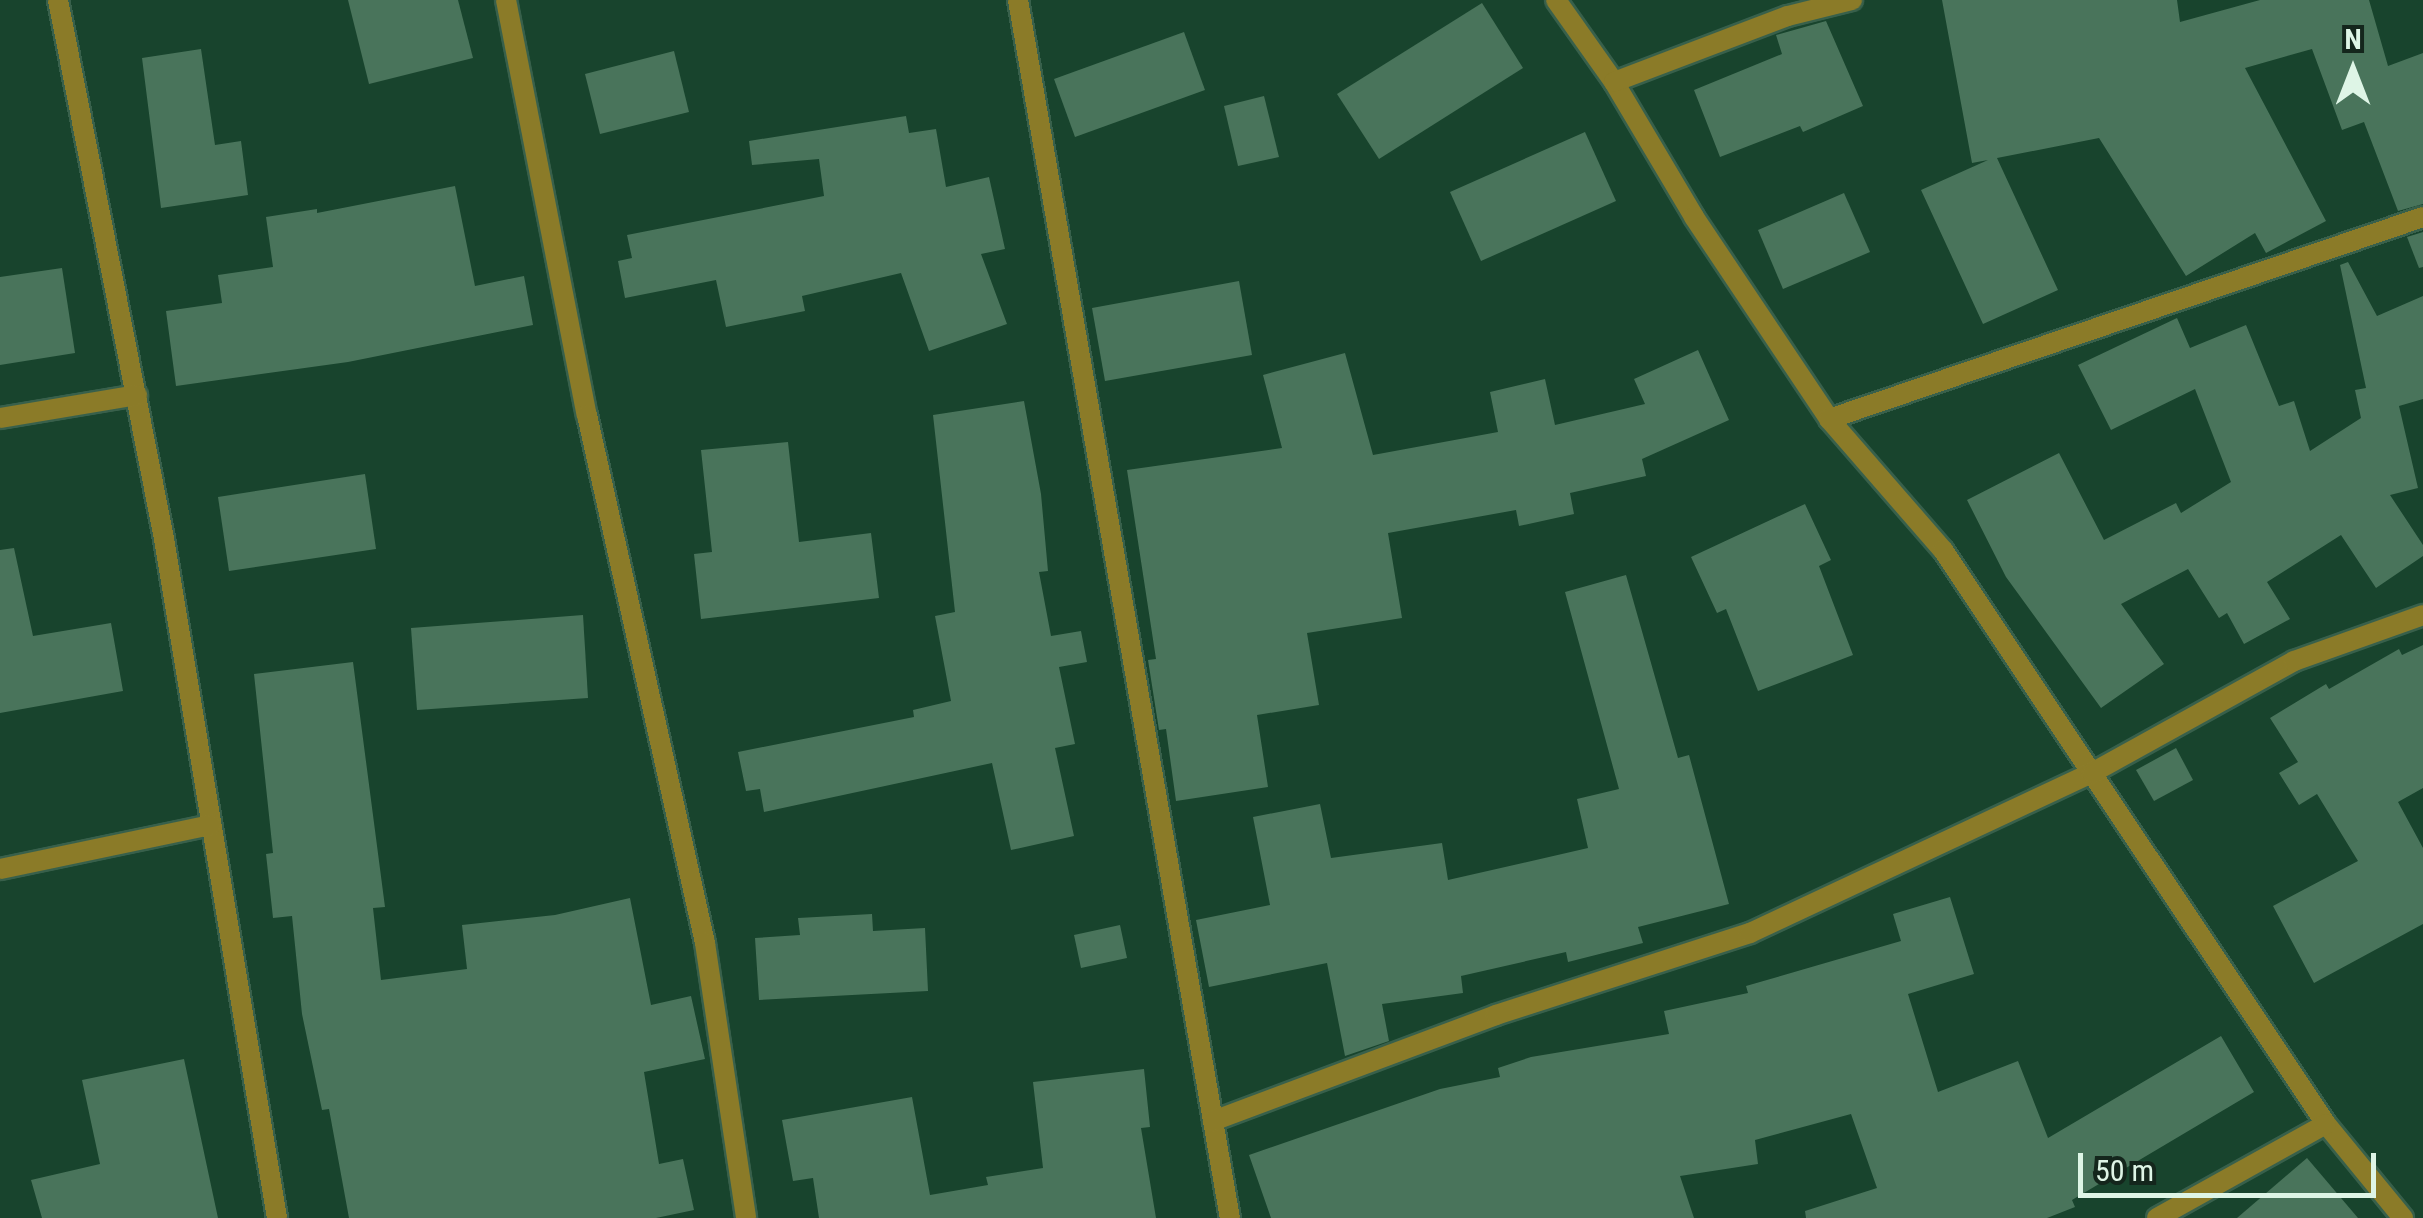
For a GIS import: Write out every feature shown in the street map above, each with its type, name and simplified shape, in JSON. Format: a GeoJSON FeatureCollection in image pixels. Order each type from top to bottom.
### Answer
{"type":"FeatureCollection","features":[{"type":"Feature","properties":{"kind":"street"},"geometry":{"type":"LineString","coordinates":[[58,0],[137,395],[277,1218]]}},
{"type":"Feature","properties":{"kind":"street"},"geometry":{"type":"LineString","coordinates":[[506,0],[587,415],[705,943],[746,1218]]}},
{"type":"Feature","properties":{"kind":"street"},"geometry":{"type":"LineString","coordinates":[[1018,0],[1230,1218]]}},
{"type":"Feature","properties":{"kind":"street"},"geometry":{"type":"LineString","coordinates":[[1556,0],[1614,82],[1694,216],[1829,419],[1943,550],[2326,1124],[2403,1218]]}},
{"type":"Feature","properties":{"kind":"street"},"geometry":{"type":"LineString","coordinates":[[1614,82],[1788,16],[1852,0]]}},
{"type":"Feature","properties":{"kind":"street"},"geometry":{"type":"LineString","coordinates":[[1829,419],[2423,217]]}},
{"type":"Feature","properties":{"kind":"street"},"geometry":{"type":"LineString","coordinates":[[0,418],[137,395]]}},
{"type":"Feature","properties":{"kind":"street"},"geometry":{"type":"LineString","coordinates":[[1213,1121],[1496,1016],[1750,934],[2092,773],[2294,660],[2423,616]]}},
{"type":"Feature","properties":{"kind":"street"},"geometry":{"type":"LineString","coordinates":[[0,869],[210,824]]}},
{"type":"Feature","properties":{"kind":"street"},"geometry":{"type":"LineString","coordinates":[[2157,1218],[2326,1124]]}},
{"type":"Feature","properties":{"kind":"building"},"geometry":{"type":"Polygon","coordinates":[[[348,0],[458,0],[473,58],[369,84],[348,0]]]}},
{"type":"Feature","properties":{"kind":"building"},"geometry":{"type":"Polygon","coordinates":[[[1942,0],[2177,0],[2180,22],[2260,0],[2369,0],[2388,66],[2423,53],[2423,204],[2398,211],[2364,122],[2342,130],[2312,49],[2245,68],[2326,221],[2266,253],[2255,233],[2186,276],[2099,138],[1997,158],[2058,290],[1983,324],[1921,190],[1988,160],[1972,163],[1942,0]]]}},
{"type":"Feature","properties":{"kind":"building"},"geometry":{"type":"Polygon","coordinates":[[[1482,3],[1523,68],[1379,159],[1337,94],[1482,3]]]}},
{"type":"Feature","properties":{"kind":"building"},"geometry":{"type":"Polygon","coordinates":[[[1826,21],[1863,106],[1803,132],[1800,126],[1720,157],[1694,90],[1782,54],[1776,35],[1826,21]]]}},
{"type":"Feature","properties":{"kind":"building"},"geometry":{"type":"Polygon","coordinates":[[[1184,32],[1205,90],[1075,137],[1054,79],[1184,32]]]}},
{"type":"Feature","properties":{"kind":"building"},"geometry":{"type":"Polygon","coordinates":[[[201,49],[215,145],[241,141],[248,195],[161,208],[142,58],[201,49]]]}},
{"type":"Feature","properties":{"kind":"building"},"geometry":{"type":"Polygon","coordinates":[[[674,51],[689,112],[600,134],[585,74],[674,51]]]}},
{"type":"Feature","properties":{"kind":"building"},"geometry":{"type":"Polygon","coordinates":[[[1264,96],[1279,157],[1238,166],[1224,106],[1264,96]]]}},
{"type":"Feature","properties":{"kind":"building"},"geometry":{"type":"Polygon","coordinates":[[[906,116],[909,133],[936,129],[946,187],[989,177],[1005,249],[981,254],[1007,324],[929,351],[901,273],[802,296],[805,311],[726,327],[716,280],[625,298],[618,261],[632,258],[627,235],[824,196],[819,159],[752,165],[749,141],[906,116]]]}},
{"type":"Feature","properties":{"kind":"building"},"geometry":{"type":"Polygon","coordinates":[[[1585,132],[1616,201],[1481,261],[1450,192],[1585,132]]]}},
{"type":"Feature","properties":{"kind":"building"},"geometry":{"type":"Polygon","coordinates":[[[455,186],[475,286],[524,276],[533,325],[348,362],[176,386],[166,311],[222,303],[218,275],[273,267],[266,217],[317,209],[317,213],[455,186]]]}},
{"type":"Feature","properties":{"kind":"building"},"geometry":{"type":"Polygon","coordinates":[[[1844,193],[1870,252],[1783,289],[1758,230],[1844,193]]]}},
{"type":"Feature","properties":{"kind":"building"},"geometry":{"type":"Polygon","coordinates":[[[2423,232],[2423,267],[2419,268],[2407,237],[2423,232]]]}},
{"type":"Feature","properties":{"kind":"building"},"geometry":{"type":"Polygon","coordinates":[[[2348,262],[2377,316],[2423,296],[2423,399],[2399,406],[2418,488],[2390,495],[2423,545],[2423,556],[2376,588],[2341,535],[2267,582],[2290,619],[2244,644],[2227,613],[2219,618],[2188,569],[2121,604],[2164,664],[2101,708],[2006,577],[1967,500],[2059,453],[2104,540],[2176,503],[2181,513],[2231,482],[2195,389],[2111,430],[2078,365],[2177,318],[2190,348],[2246,325],[2279,406],[2294,401],[2310,451],[2361,418],[2355,390],[2366,388],[2340,265],[2348,262]]]}},
{"type":"Feature","properties":{"kind":"building"},"geometry":{"type":"Polygon","coordinates":[[[62,268],[75,353],[0,365],[0,277],[62,268]]]}},
{"type":"Feature","properties":{"kind":"building"},"geometry":{"type":"Polygon","coordinates":[[[1239,281],[1252,355],[1105,381],[1092,308],[1239,281]]]}},
{"type":"Feature","properties":{"kind":"building"},"geometry":{"type":"Polygon","coordinates":[[[1698,350],[1729,420],[1642,459],[1646,476],[1570,493],[1574,514],[1519,526],[1516,510],[1388,533],[1402,618],[1307,633],[1319,705],[1257,715],[1268,787],[1176,801],[1166,729],[1159,730],[1148,660],[1156,659],[1127,470],[1282,448],[1263,375],[1345,353],[1373,455],[1498,432],[1490,392],[1545,379],[1555,425],[1645,404],[1634,379],[1698,350]]]}},
{"type":"Feature","properties":{"kind":"building"},"geometry":{"type":"Polygon","coordinates":[[[1024,401],[1041,494],[1048,571],[1039,572],[1051,636],[1081,631],[1087,662],[1059,667],[1075,744],[1055,748],[1074,836],[1011,850],[992,763],[764,812],[760,789],[746,791],[738,752],[914,717],[913,710],[951,701],[935,616],[955,612],[933,415],[1024,401]]]}},
{"type":"Feature","properties":{"kind":"building"},"geometry":{"type":"Polygon","coordinates":[[[788,442],[799,542],[871,533],[879,598],[701,619],[694,554],[712,552],[701,450],[788,442]]]}},
{"type":"Feature","properties":{"kind":"building"},"geometry":{"type":"Polygon","coordinates":[[[365,474],[376,549],[229,571],[218,497],[365,474]]]}},
{"type":"Feature","properties":{"kind":"building"},"geometry":{"type":"Polygon","coordinates":[[[1805,504],[1831,560],[1819,566],[1853,655],[1758,691],[1726,609],[1717,613],[1691,557],[1805,504]]]}},
{"type":"Feature","properties":{"kind":"building"},"geometry":{"type":"Polygon","coordinates":[[[14,548],[33,636],[111,623],[123,691],[0,713],[0,550],[14,548]]]}},
{"type":"Feature","properties":{"kind":"building"},"geometry":{"type":"Polygon","coordinates":[[[1626,575],[1678,758],[1689,755],[1729,904],[1638,927],[1643,943],[1568,962],[1566,952],[1461,976],[1463,993],[1382,1004],[1389,1041],[1345,1056],[1327,963],[1209,987],[1196,920],[1270,905],[1253,817],[1320,804],[1331,858],[1442,843],[1448,880],[1588,848],[1577,799],[1619,789],[1565,592],[1626,575]]]}},
{"type":"Feature","properties":{"kind":"building"},"geometry":{"type":"Polygon","coordinates":[[[583,615],[588,698],[417,710],[411,628],[583,615]]]}},
{"type":"Feature","properties":{"kind":"building"},"geometry":{"type":"Polygon","coordinates":[[[2423,645],[2423,788],[2398,802],[2423,848],[2423,924],[2314,983],[2273,906],[2358,861],[2317,794],[2299,805],[2279,773],[2298,762],[2270,718],[2326,684],[2329,689],[2399,649],[2402,655],[2423,645]]]}},
{"type":"Feature","properties":{"kind":"building"},"geometry":{"type":"Polygon","coordinates":[[[353,662],[385,907],[373,908],[381,980],[467,969],[462,925],[555,915],[630,898],[651,1005],[691,996],[705,1059],[644,1072],[659,1164],[683,1159],[694,1210],[656,1218],[349,1218],[329,1109],[322,1110],[302,1014],[292,916],[273,918],[266,854],[273,853],[254,674],[353,662]]]}},
{"type":"Feature","properties":{"kind":"building"},"geometry":{"type":"Polygon","coordinates":[[[2176,748],[2193,780],[2154,801],[2136,770],[2176,748]]]}},
{"type":"Feature","properties":{"kind":"building"},"geometry":{"type":"Polygon","coordinates":[[[1950,897],[1974,974],[1908,994],[1938,1092],[2018,1061],[2048,1138],[2221,1036],[2254,1092],[2072,1200],[2075,1207],[2047,1218],[1806,1218],[1805,1211],[1877,1188],[1851,1114],[1755,1140],[1758,1164],[1680,1176],[1694,1218],[1271,1218],[1249,1155],[1440,1089],[1500,1077],[1498,1068],[1531,1057],[1669,1034],[1664,1011],[1748,993],[1746,986],[1901,941],[1893,914],[1950,897]]]}},
{"type":"Feature","properties":{"kind":"building"},"geometry":{"type":"Polygon","coordinates":[[[872,914],[873,931],[925,928],[928,991],[759,1000],[755,938],[800,935],[798,918],[872,914]]]}},
{"type":"Feature","properties":{"kind":"building"},"geometry":{"type":"Polygon","coordinates":[[[1120,925],[1127,958],[1081,968],[1074,935],[1120,925]]]}},
{"type":"Feature","properties":{"kind":"building"},"geometry":{"type":"Polygon","coordinates":[[[184,1059],[218,1218],[42,1218],[31,1180],[100,1164],[82,1080],[184,1059]]]}},
{"type":"Feature","properties":{"kind":"building"},"geometry":{"type":"Polygon","coordinates":[[[1144,1069],[1150,1127],[1141,1128],[1156,1218],[819,1218],[813,1178],[793,1181],[782,1120],[912,1097],[930,1195],[988,1185],[986,1177],[1043,1168],[1033,1082],[1144,1069]]]}},
{"type":"Feature","properties":{"kind":"building"},"geometry":{"type":"Polygon","coordinates":[[[2307,1158],[2358,1218],[2237,1218],[2307,1158]]]}}]}
